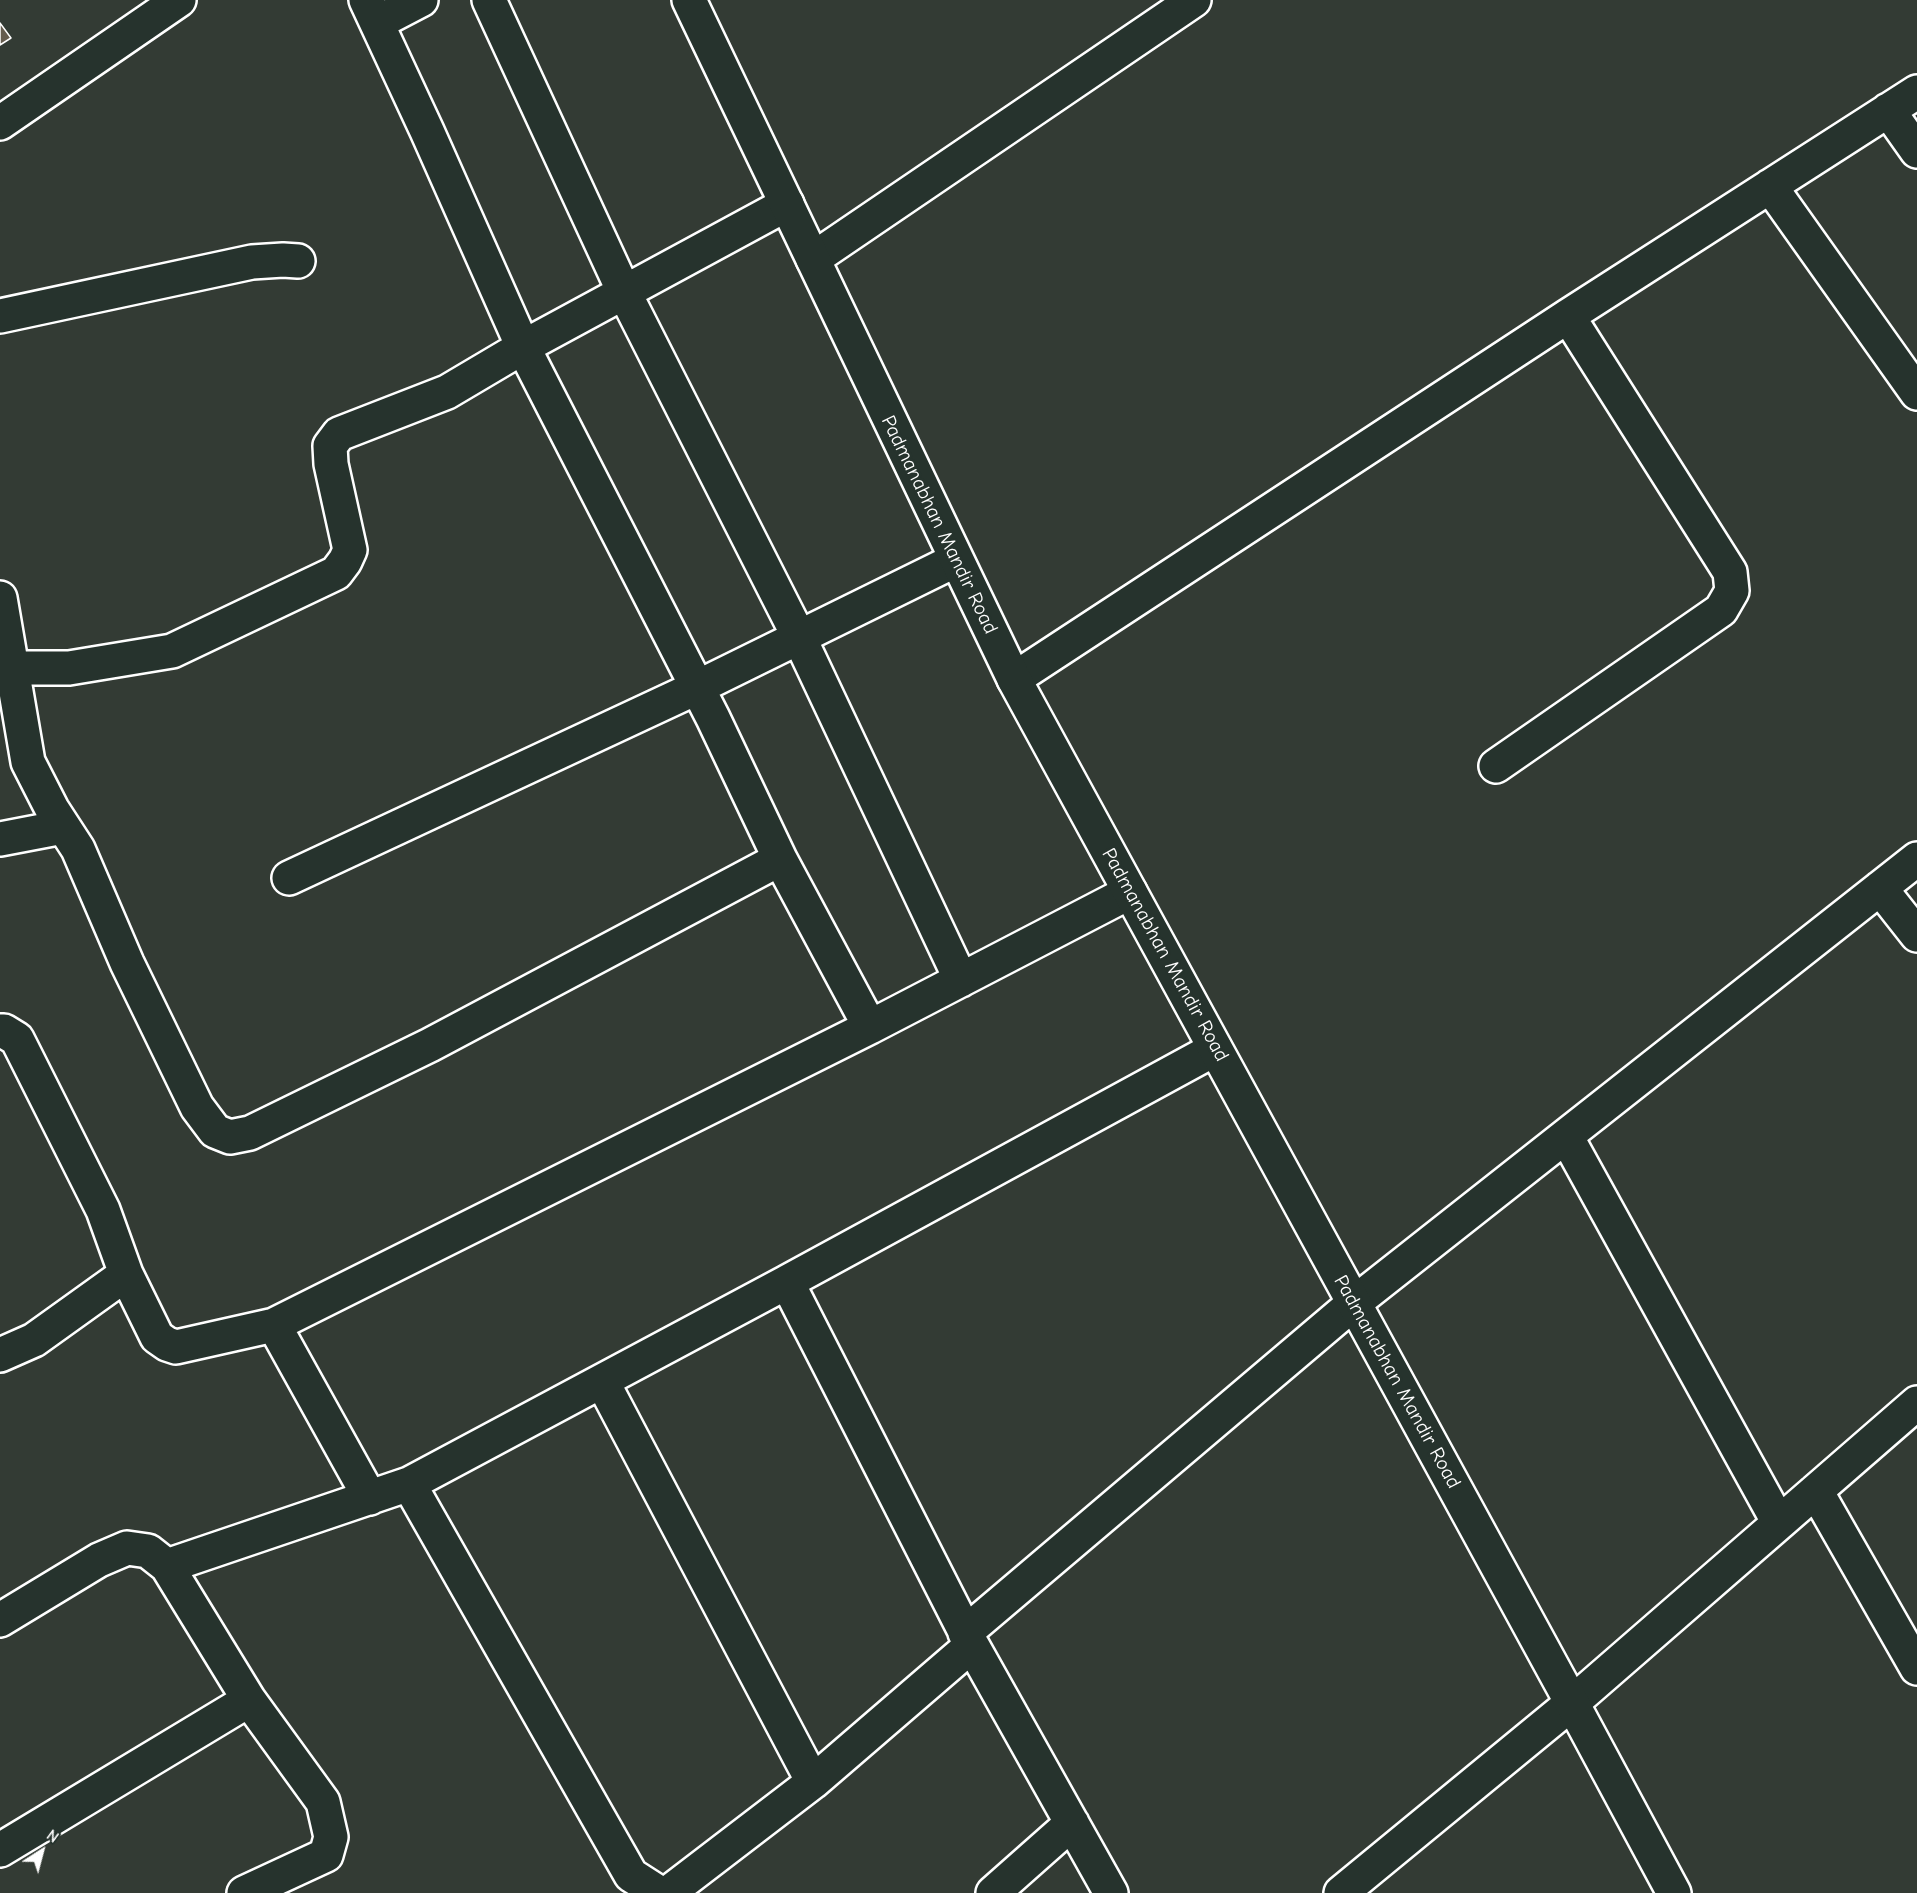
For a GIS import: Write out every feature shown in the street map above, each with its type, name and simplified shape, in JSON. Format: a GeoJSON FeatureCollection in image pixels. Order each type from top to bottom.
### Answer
{"type":"FeatureCollection","features":[{"type":"Feature","properties":{"kind":"street"},"geometry":{"type":"LineString","coordinates":[[0,123],[179,0]]}},
{"type":"Feature","properties":{"kind":"street"},"geometry":{"type":"LineString","coordinates":[[421,0],[371,12],[523,347],[698,687],[780,859],[870,1027]]}},
{"type":"Feature","properties":{"kind":"street"},"geometry":{"type":"LineString","coordinates":[[489,0],[624,292],[799,637],[961,980]]}},
{"type":"Feature","properties":{"kind":"street","name":"Padmanabhan Mandir Road"},"geometry":{"type":"LineString","coordinates":[[689,0],[1014,679],[1674,1893]]}},
{"type":"Feature","properties":{"kind":"street"},"geometry":{"type":"LineString","coordinates":[[813,259],[1194,0]]}},
{"type":"Feature","properties":{"kind":"street"},"geometry":{"type":"LineString","coordinates":[[1014,679],[1568,316],[1917,92]]}},
{"type":"Feature","properties":{"kind":"street"},"geometry":{"type":"LineString","coordinates":[[1888,110],[1917,151]]}},
{"type":"Feature","properties":{"kind":"street"},"geometry":{"type":"LineString","coordinates":[[1770,186],[1917,393]]}},
{"type":"Feature","properties":{"kind":"street"},"geometry":{"type":"LineString","coordinates":[[6,668],[69,668],[172,651],[336,573],[350,550],[331,464],[330,446],[339,434],[447,392],[523,347],[787,204]]}},
{"type":"Feature","properties":{"kind":"street"},"geometry":{"type":"LineString","coordinates":[[0,316],[252,262],[298,261]]}},
{"type":"Feature","properties":{"kind":"street"},"geometry":{"type":"LineString","coordinates":[[1496,766],[1722,610],[1732,591],[1730,572],[1568,316]]}},
{"type":"Feature","properties":{"kind":"street"},"geometry":{"type":"LineString","coordinates":[[289,878],[698,687],[956,560]]}},
{"type":"Feature","properties":{"kind":"street"},"geometry":{"type":"LineString","coordinates":[[0,598],[6,668],[28,762],[63,827],[78,849],[127,963],[197,1107],[215,1131],[230,1137],[250,1133],[430,1045],[780,859]]}},
{"type":"Feature","properties":{"kind":"street"},"geometry":{"type":"LineString","coordinates":[[0,839],[63,827]]}},
{"type":"Feature","properties":{"kind":"street"},"geometry":{"type":"LineString","coordinates":[[668,1893],[813,1782],[968,1639],[1354,1303],[1917,859]]}},
{"type":"Feature","properties":{"kind":"street"},"geometry":{"type":"LineString","coordinates":[[1880,888],[1917,935]]}},
{"type":"Feature","properties":{"kind":"street"},"geometry":{"type":"LineString","coordinates":[[0,1031],[4,1031],[17,1040],[103,1210],[126,1274],[157,1336],[167,1344],[176,1347],[274,1325],[870,1027],[1130,892]]}},
{"type":"Feature","properties":{"kind":"street"},"geometry":{"type":"LineString","coordinates":[[166,1566],[409,1484],[787,1282],[1215,1048]]}},
{"type":"Feature","properties":{"kind":"street"},"geometry":{"type":"LineString","coordinates":[[1566,1136],[1779,1523]]}},
{"type":"Feature","properties":{"kind":"street"},"geometry":{"type":"LineString","coordinates":[[0,1355],[34,1340],[126,1274]]}},
{"type":"Feature","properties":{"kind":"street"},"geometry":{"type":"LineString","coordinates":[[787,1282],[968,1639],[1111,1893]]}},
{"type":"Feature","properties":{"kind":"street"},"geometry":{"type":"LineString","coordinates":[[274,1325],[370,1498]]}},
{"type":"Feature","properties":{"kind":"street"},"geometry":{"type":"LineString","coordinates":[[602,1381],[813,1782]]}},
{"type":"Feature","properties":{"kind":"street"},"geometry":{"type":"LineString","coordinates":[[1341,1893],[1572,1703],[1917,1403]]}},
{"type":"Feature","properties":{"kind":"street"},"geometry":{"type":"LineString","coordinates":[[409,1484],[631,1875],[659,1893]]}},
{"type":"Feature","properties":{"kind":"street"},"geometry":{"type":"LineString","coordinates":[[1816,1491],[1917,1668]]}},
{"type":"Feature","properties":{"kind":"street"},"geometry":{"type":"LineString","coordinates":[[0,1620],[99,1560],[127,1548],[148,1551],[166,1566],[249,1700],[323,1802],[331,1837],[326,1855],[244,1893]]}},
{"type":"Feature","properties":{"kind":"street"},"geometry":{"type":"LineString","coordinates":[[0,1850],[249,1700]]}},
{"type":"Feature","properties":{"kind":"street"},"geometry":{"type":"LineString","coordinates":[[993,1893],[1072,1823]]}},
{"type":"Feature","properties":{"kind":"building"},"geometry":{"type":"Polygon","coordinates":[[[0,23],[11,38],[0,45],[0,23]]]}}]}
